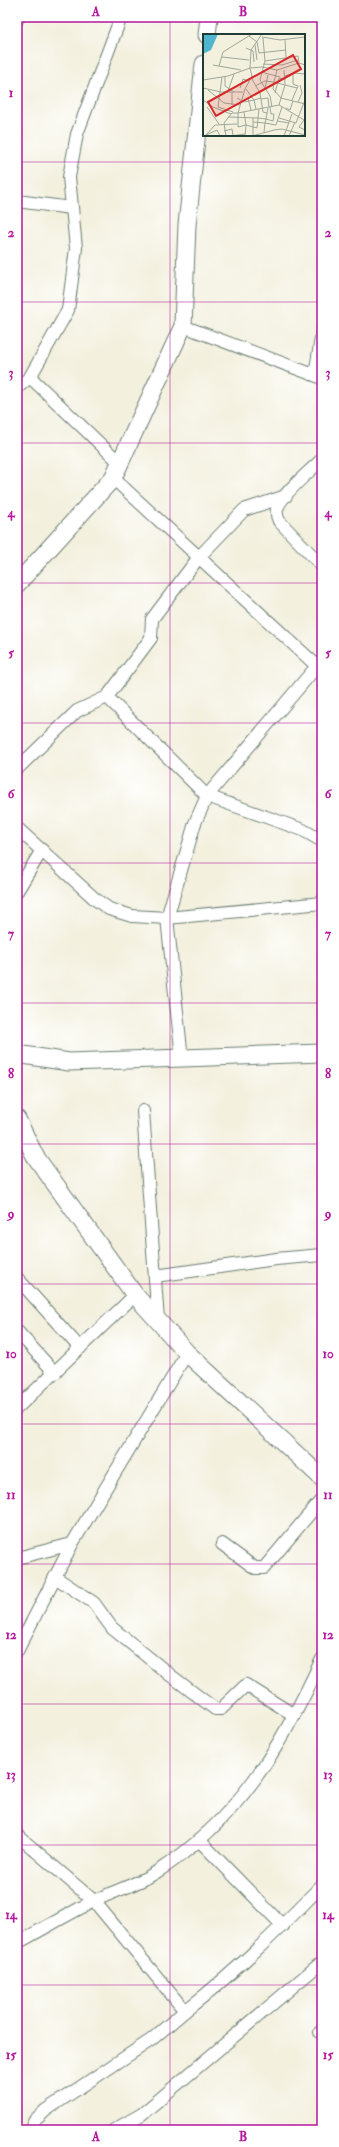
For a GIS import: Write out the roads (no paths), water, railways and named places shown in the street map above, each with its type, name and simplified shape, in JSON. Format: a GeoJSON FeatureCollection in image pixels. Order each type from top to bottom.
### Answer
{"type":"FeatureCollection","features":[{"type":"Feature","properties":{"kind":"street"},"geometry":{"type":"LineString","coordinates":[[17,388],[30,377],[68,310],[76,248],[69,177],[77,134],[121,17]]}},
{"type":"Feature","properties":{"kind":"street"},"geometry":{"type":"LineString","coordinates":[[207,34],[209,17]]}},
{"type":"Feature","properties":{"kind":"street"},"geometry":{"type":"LineString","coordinates":[[17,584],[113,478],[183,326],[188,225],[203,74]]}},
{"type":"Feature","properties":{"kind":"street"},"geometry":{"type":"LineString","coordinates":[[17,201],[71,208]]}},
{"type":"Feature","properties":{"kind":"street"},"geometry":{"type":"LineString","coordinates":[[183,326],[319,376],[322,332]]}},
{"type":"Feature","properties":{"kind":"street"},"geometry":{"type":"LineString","coordinates":[[30,377],[120,463]]}},
{"type":"Feature","properties":{"kind":"street"},"geometry":{"type":"LineString","coordinates":[[322,459],[286,496],[278,507],[276,514],[279,521],[322,566]]}},
{"type":"Feature","properties":{"kind":"street"},"geometry":{"type":"LineString","coordinates":[[113,478],[320,666],[207,796],[195,823],[167,918],[182,1059]]}},
{"type":"Feature","properties":{"kind":"street"},"geometry":{"type":"LineString","coordinates":[[17,769],[77,711],[107,697],[151,638],[152,619],[199,557],[244,510],[286,496]]}},
{"type":"Feature","properties":{"kind":"street"},"geometry":{"type":"LineString","coordinates":[[107,697],[207,796],[303,830],[322,841]]}},
{"type":"Feature","properties":{"kind":"street"},"geometry":{"type":"LineString","coordinates":[[17,828],[95,899],[109,909],[132,916],[167,918],[322,903]]}},
{"type":"Feature","properties":{"kind":"street"},"geometry":{"type":"LineString","coordinates":[[17,891],[42,850]]}},
{"type":"Feature","properties":{"kind":"street"},"geometry":{"type":"LineString","coordinates":[[17,1054],[69,1062],[322,1053]]}},
{"type":"Feature","properties":{"kind":"street"},"geometry":{"type":"LineString","coordinates":[[143,1111],[158,1321]]}},
{"type":"Feature","properties":{"kind":"street"},"geometry":{"type":"LineString","coordinates":[[17,1121],[35,1156],[135,1295],[187,1353],[322,1478]]}},
{"type":"Feature","properties":{"kind":"street"},"geometry":{"type":"LineString","coordinates":[[155,1276],[276,1259],[322,1255]]}},
{"type":"Feature","properties":{"kind":"street"},"geometry":{"type":"LineString","coordinates":[[17,1278],[80,1348]]}},
{"type":"Feature","properties":{"kind":"street"},"geometry":{"type":"LineString","coordinates":[[17,1408],[135,1295]]}},
{"type":"Feature","properties":{"kind":"street"},"geometry":{"type":"LineString","coordinates":[[17,1331],[55,1372]]}},
{"type":"Feature","properties":{"kind":"street"},"geometry":{"type":"LineString","coordinates":[[17,1651],[72,1544],[187,1353]]}},
{"type":"Feature","properties":{"kind":"street"},"geometry":{"type":"LineString","coordinates":[[222,1544],[255,1568],[264,1568],[322,1499]]}},
{"type":"Feature","properties":{"kind":"street"},"geometry":{"type":"LineString","coordinates":[[17,1558],[72,1544]]}},
{"type":"Feature","properties":{"kind":"street"},"geometry":{"type":"LineString","coordinates":[[55,1577],[94,1603],[112,1628],[215,1709],[221,1709],[246,1685],[294,1715]]}},
{"type":"Feature","properties":{"kind":"street"},"geometry":{"type":"LineString","coordinates":[[17,1943],[94,1901],[153,1874],[189,1850],[228,1813],[276,1750],[322,1659]]}},
{"type":"Feature","properties":{"kind":"street"},"geometry":{"type":"LineString","coordinates":[[17,1835],[94,1901],[185,2012]]}},
{"type":"Feature","properties":{"kind":"street"},"geometry":{"type":"LineString","coordinates":[[199,1840],[283,1926]]}},
{"type":"Feature","properties":{"kind":"street"},"geometry":{"type":"LineString","coordinates":[[30,2130],[34,2121],[46,2110],[151,2040],[212,1991],[283,1926],[322,1885]]}},
{"type":"Feature","properties":{"kind":"street"},"geometry":{"type":"LineString","coordinates":[[114,2130],[142,2114],[322,1962]]}}]}
